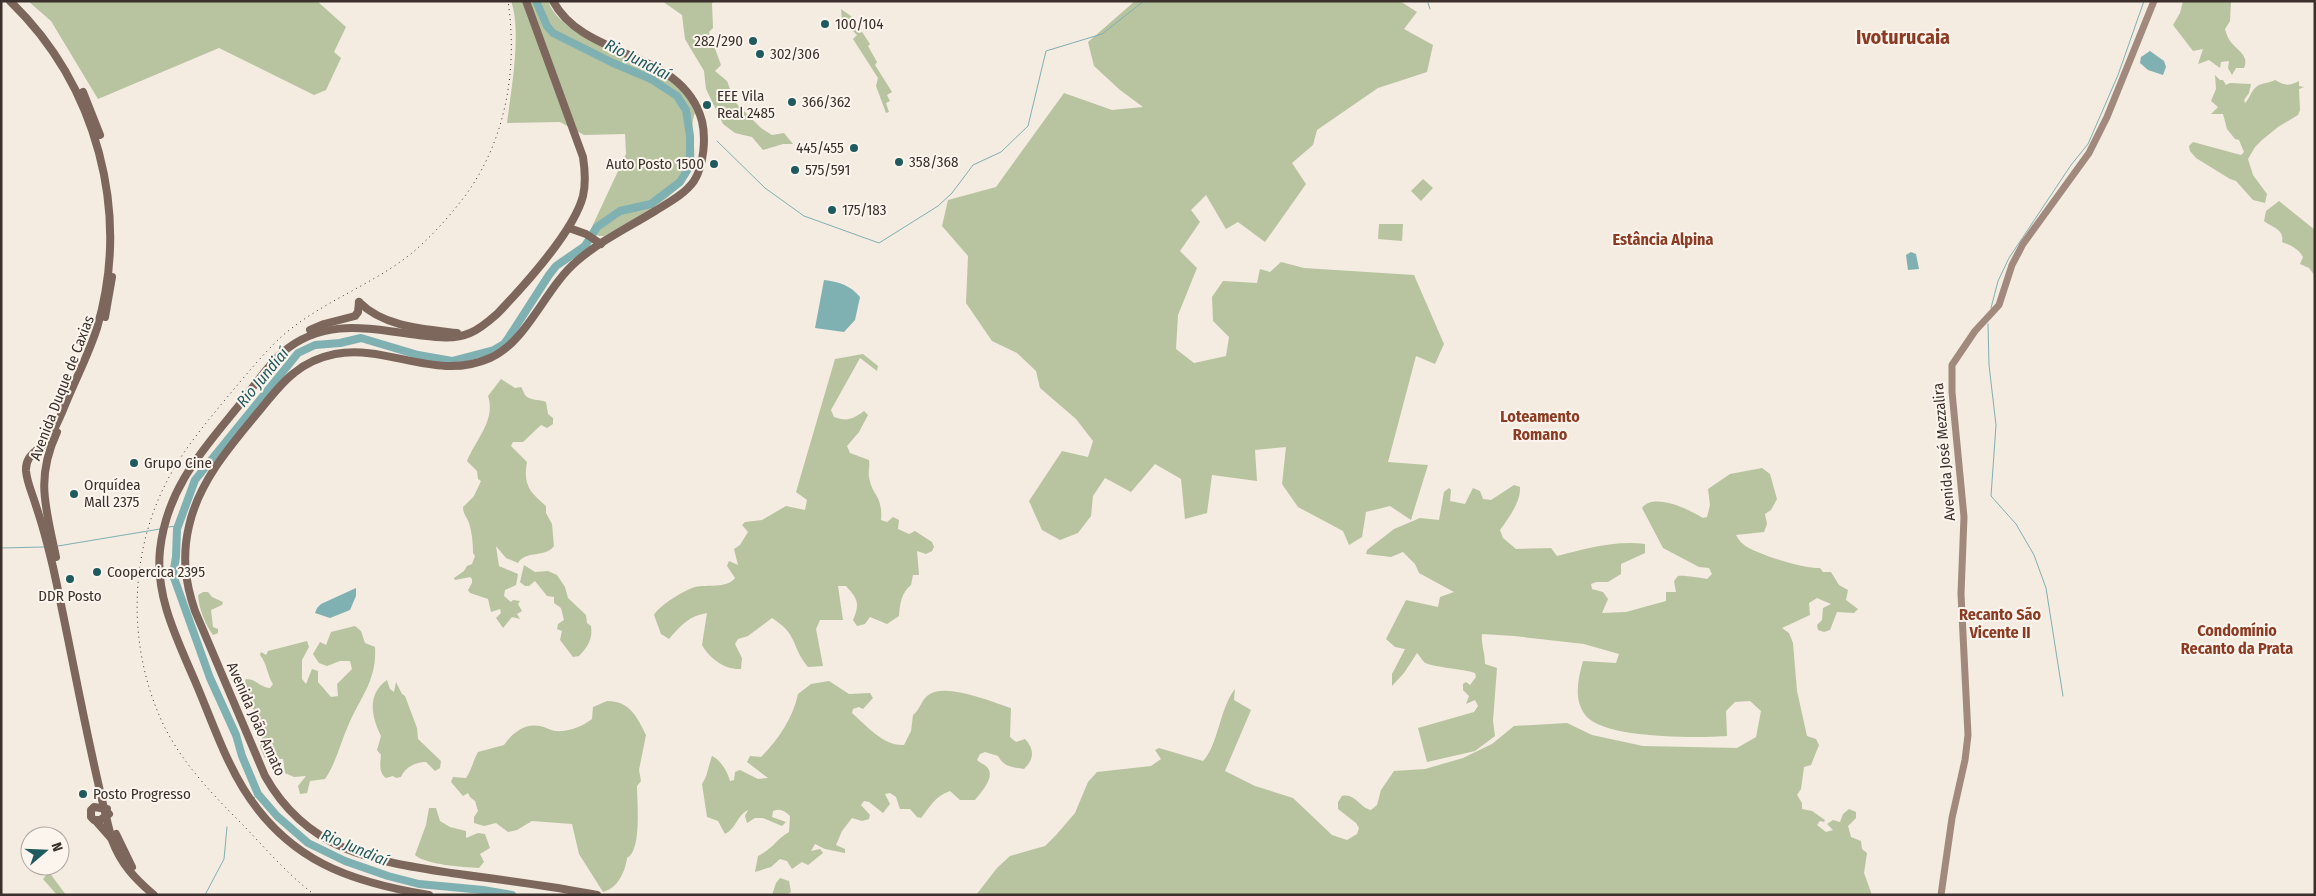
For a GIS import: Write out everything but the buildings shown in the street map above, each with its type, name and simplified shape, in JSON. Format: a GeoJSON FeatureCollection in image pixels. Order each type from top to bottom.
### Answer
{"type":"FeatureCollection","features":[{"type":"Feature","properties":{"kind":"main road","name":"Avenida Duque de Caxias"},"geometry":{"type":"LineString","coordinates":[[10,1],[50,46],[78,93],[101,159],[110,226],[106,285],[93,340],[50,436],[33,452]]}},
{"type":"Feature","properties":{"kind":"main road","name":"Avenida Duque de Caxias"},"geometry":{"type":"LineString","coordinates":[[17,1],[53,42],[68,65],[90,108],[106,158],[114,212],[116,243],[108,304],[99,338],[47,456],[44,474],[46,506],[112,840],[129,871],[154,895]]}},
{"type":"Feature","properties":{"kind":"main road"},"geometry":{"type":"LineString","coordinates":[[284,352],[308,336],[338,327],[438,337],[468,334],[484,325],[503,308],[569,228],[583,197],[585,183],[583,157],[526,1]]}},
{"type":"Feature","properties":{"kind":"main road","name":"Avenida João Amato"},"geometry":{"type":"LineString","coordinates":[[553,1],[568,22],[584,33],[667,74],[680,83],[696,102],[704,136],[699,170],[694,181],[676,198],[599,242],[578,260],[556,283],[512,344],[489,359],[445,367],[376,355],[338,354],[314,361],[292,374],[250,422],[218,463],[196,504],[185,550],[185,571],[188,590],[195,611],[265,776],[273,790],[287,807],[309,827],[343,848],[383,862],[597,895]]}},
{"type":"Feature","properties":{"kind":"main road","name":"Avenida José Mezzalira"},"geometry":{"type":"LineString","coordinates":[[1941,895],[1952,818],[1965,760],[1968,735],[1961,594],[1964,517],[1952,392],[1952,365],[1975,331],[1999,305],[2012,264],[2023,244],[2089,153],[2114,102],[2154,1]]}},
{"type":"Feature","properties":{"kind":"main road"},"geometry":{"type":"LineString","coordinates":[[569,228],[599,242]]}},
{"type":"Feature","properties":{"kind":"main road"},"geometry":{"type":"LineString","coordinates":[[429,895],[375,885],[326,866],[277,832],[257,808],[235,773],[172,627],[161,587],[160,560],[164,530],[175,493],[194,462],[289,344],[314,328],[355,316],[358,312],[359,302],[374,315],[386,320],[426,330],[468,334]]}},
{"type":"Feature","properties":{"kind":"main road"},"geometry":{"type":"LineString","coordinates":[[44,474],[27,476],[26,465],[33,452],[41,450],[47,456]]}},
{"type":"Feature","properties":{"kind":"main road","name":"Avenida Duque de Caxias"},"geometry":{"type":"LineString","coordinates":[[27,476],[52,560],[101,792],[120,845],[145,887]]}},
{"type":"Feature","properties":{"kind":"main road"},"geometry":{"type":"LineString","coordinates":[[101,792],[100,800],[90,815],[112,840]]}},
{"type":"Feature","properties":{"kind":"main road"},"geometry":{"type":"LineString","coordinates":[[94,807],[107,811]]}},
{"type":"Feature","properties":{"kind":"main road"},"geometry":{"type":"LineString","coordinates":[[96,821],[107,811]]}},
{"type":"Feature","properties":{"kind":"green space"},"geometry":{"type":"Polygon","coordinates":[[[28,1],[317,1],[346,27],[334,52],[341,58],[326,90],[314,95],[219,48],[98,99],[51,21],[28,1]]]}},
{"type":"Feature","properties":{"kind":"green space"},"geometry":{"type":"Polygon","coordinates":[[[511,1],[548,1],[557,16],[572,29],[671,81],[685,92],[691,102],[695,113],[692,126],[694,160],[687,177],[679,188],[667,198],[604,236],[599,236],[590,231],[626,154],[625,134],[584,135],[560,122],[507,123],[516,44],[516,28],[511,1]]]}},
{"type":"Feature","properties":{"kind":"green space"},"geometry":{"type":"Polygon","coordinates":[[[662,1],[716,1],[712,3],[713,28],[709,32],[721,65],[715,71],[727,81],[735,102],[761,128],[772,135],[784,133],[793,144],[783,144],[763,150],[752,137],[735,133],[723,124],[706,89],[704,71],[685,39],[682,15],[662,1]]]}},
{"type":"Feature","properties":{"kind":"green space"},"geometry":{"type":"Polygon","coordinates":[[[1135,1],[1400,1],[1417,12],[1404,29],[1433,45],[1427,72],[1378,88],[1317,130],[1313,145],[1292,163],[1306,184],[1265,242],[1238,222],[1226,229],[1206,195],[1191,210],[1200,222],[1180,251],[1197,268],[1178,315],[1176,349],[1194,363],[1226,356],[1229,337],[1213,321],[1212,297],[1223,281],[1257,283],[1260,269],[1270,272],[1281,262],[1304,268],[1414,275],[1444,344],[1435,364],[1416,356],[1388,462],[1428,465],[1411,520],[1390,506],[1366,512],[1362,537],[1349,545],[1343,531],[1298,507],[1282,484],[1286,447],[1255,450],[1257,481],[1212,475],[1207,513],[1185,519],[1181,479],[1155,464],[1131,492],[1105,478],[1093,496],[1091,516],[1078,533],[1060,540],[1042,530],[1029,501],[1062,451],[1088,457],[1093,441],[1076,419],[1040,388],[1036,371],[1017,353],[992,341],[966,303],[968,256],[942,226],[948,200],[996,187],[1064,93],[1112,110],[1143,107],[1120,90],[1094,66],[1088,42],[1135,1]]]}},
{"type":"Feature","properties":{"kind":"green space"},"geometry":{"type":"Polygon","coordinates":[[[2183,1],[2231,1],[2230,21],[2225,29],[2230,41],[2244,56],[2244,68],[2236,68],[2232,75],[2228,68],[2229,61],[2221,62],[2220,68],[2209,60],[2198,64],[2203,49],[2193,51],[2173,25],[2180,13],[2183,1]]]}},
{"type":"Feature","properties":{"kind":"green space"},"geometry":{"type":"Polygon","coordinates":[[[841,9],[851,16],[857,26],[855,28],[859,33],[862,32],[870,44],[868,46],[877,62],[875,65],[892,92],[887,95],[890,101],[886,103],[889,112],[886,113],[876,86],[878,78],[853,39],[857,35],[842,20],[841,9]]]}},
{"type":"Feature","properties":{"kind":"green space"},"geometry":{"type":"Polygon","coordinates":[[[2215,75],[2220,80],[2223,80],[2226,85],[2230,83],[2251,84],[2249,93],[2244,100],[2245,103],[2257,86],[2275,80],[2286,85],[2299,81],[2299,86],[2304,87],[2299,89],[2300,110],[2298,115],[2278,127],[2262,140],[2248,159],[2253,175],[2267,194],[2265,203],[2253,200],[2236,181],[2196,158],[2190,151],[2189,146],[2193,142],[2241,155],[2244,152],[2239,140],[2235,139],[2227,129],[2223,114],[2211,114],[2218,107],[2211,101],[2216,89],[2215,75]]]}},
{"type":"Feature","properties":{"kind":"green space"},"geometry":{"type":"Polygon","coordinates":[[[1423,179],[1433,188],[1421,201],[1411,191],[1423,179]]]}},
{"type":"Feature","properties":{"kind":"green space"},"geometry":{"type":"Polygon","coordinates":[[[2279,201],[2315,230],[2315,276],[2309,268],[2300,264],[2303,257],[2299,251],[2282,242],[2279,231],[2264,221],[2266,211],[2279,201]]]}},
{"type":"Feature","properties":{"kind":"green space"},"geometry":{"type":"Polygon","coordinates":[[[1379,224],[1403,224],[1402,241],[1378,239],[1379,224]]]}},
{"type":"Feature","properties":{"kind":"green space"},"geometry":{"type":"Polygon","coordinates":[[[863,354],[878,366],[877,371],[860,358],[831,410],[834,417],[843,419],[853,418],[864,411],[868,415],[859,432],[847,446],[850,453],[869,460],[870,483],[879,500],[881,520],[887,522],[893,517],[899,520],[898,529],[909,534],[915,531],[932,542],[934,547],[932,551],[926,554],[917,551],[919,575],[913,575],[911,585],[903,595],[899,616],[887,624],[870,617],[865,624],[857,626],[853,620],[857,610],[857,602],[846,586],[838,586],[843,620],[820,620],[816,629],[823,666],[808,667],[787,630],[772,618],[748,636],[738,639],[735,644],[742,658],[741,669],[729,668],[719,663],[709,655],[702,645],[707,613],[695,616],[686,622],[669,639],[661,634],[654,615],[666,603],[695,587],[727,584],[735,578],[727,566],[729,561],[738,565],[734,549],[740,545],[748,532],[742,525],[745,522],[762,520],[786,506],[805,510],[807,500],[796,492],[835,359],[863,354]]]}},
{"type":"Feature","properties":{"kind":"green space"},"geometry":{"type":"Polygon","coordinates":[[[501,379],[515,388],[521,387],[529,398],[546,402],[548,414],[553,418],[553,424],[547,428],[541,425],[523,442],[513,442],[511,446],[527,462],[526,476],[531,492],[546,506],[546,513],[552,524],[554,546],[546,552],[521,559],[518,563],[506,558],[496,546],[499,566],[518,574],[516,585],[505,590],[504,596],[511,602],[513,600],[520,601],[518,604],[522,611],[517,614],[520,619],[512,617],[503,628],[496,618],[501,613],[500,609],[491,612],[488,599],[470,593],[468,590],[472,579],[470,577],[455,580],[454,578],[472,564],[475,556],[470,527],[463,507],[474,496],[481,481],[478,479],[477,471],[467,461],[487,421],[490,405],[488,396],[501,379]]]}},
{"type":"Feature","properties":{"kind":"green space"},"geometry":{"type":"Polygon","coordinates":[[[1762,468],[1770,474],[1777,499],[1771,510],[1765,514],[1767,524],[1764,532],[1736,535],[1739,540],[1749,548],[1780,560],[1820,568],[1823,572],[1831,572],[1839,585],[1848,590],[1846,600],[1858,609],[1854,613],[1837,612],[1830,630],[1824,632],[1818,630],[1817,625],[1822,620],[1823,608],[1831,604],[1817,598],[1809,603],[1810,615],[1782,628],[1789,633],[1793,643],[1797,691],[1807,736],[1816,739],[1819,745],[1811,765],[1804,767],[1801,789],[1797,795],[1802,803],[1802,809],[1812,811],[1825,820],[1824,822],[1820,821],[1817,825],[1826,832],[1833,830],[1827,824],[1833,820],[1840,822],[1843,814],[1849,809],[1856,812],[1856,818],[1848,826],[1851,837],[1861,841],[1862,849],[1867,853],[1864,873],[1872,895],[976,895],[997,868],[1010,856],[1045,846],[1057,834],[1075,813],[1088,782],[1097,772],[1151,766],[1161,759],[1155,750],[1159,748],[1203,761],[1212,746],[1226,706],[1235,689],[1234,700],[1251,710],[1225,771],[1255,786],[1293,798],[1332,835],[1347,840],[1357,834],[1359,828],[1356,823],[1338,809],[1338,802],[1342,796],[1350,797],[1371,810],[1377,805],[1381,790],[1394,771],[1425,769],[1463,758],[1492,744],[1514,726],[1567,723],[1592,735],[1643,746],[1737,748],[1756,737],[1761,711],[1750,701],[1735,702],[1726,711],[1727,736],[1675,737],[1612,729],[1596,724],[1586,716],[1579,703],[1578,682],[1583,661],[1616,663],[1619,654],[1584,644],[1482,634],[1485,664],[1497,668],[1493,721],[1495,736],[1475,751],[1427,762],[1418,728],[1474,712],[1478,706],[1475,700],[1466,704],[1469,696],[1463,690],[1463,684],[1466,682],[1470,685],[1476,677],[1475,673],[1427,664],[1417,653],[1404,673],[1392,686],[1392,674],[1405,649],[1395,647],[1386,639],[1406,600],[1438,607],[1440,597],[1454,592],[1419,573],[1415,564],[1403,552],[1391,557],[1366,554],[1367,550],[1394,529],[1420,518],[1439,520],[1444,492],[1449,488],[1451,490],[1450,501],[1465,504],[1473,488],[1480,491],[1483,499],[1491,500],[1514,485],[1520,487],[1520,493],[1513,510],[1500,530],[1503,538],[1516,549],[1551,548],[1557,556],[1612,544],[1645,544],[1645,553],[1621,564],[1621,574],[1608,582],[1591,584],[1592,589],[1603,592],[1608,599],[1602,613],[1626,612],[1666,601],[1666,592],[1676,592],[1674,581],[1678,576],[1707,579],[1712,574],[1709,568],[1699,567],[1663,548],[1642,508],[1655,502],[1663,502],[1681,507],[1703,518],[1707,517],[1710,505],[1708,489],[1730,474],[1762,468]]]}},
{"type":"Feature","properties":{"kind":"green space"},"geometry":{"type":"Polygon","coordinates":[[[524,565],[535,572],[548,571],[557,575],[565,587],[568,598],[586,615],[587,623],[591,626],[591,634],[587,646],[579,656],[573,657],[560,640],[562,631],[557,629],[558,624],[564,620],[561,608],[554,603],[554,597],[547,596],[535,581],[529,586],[525,586],[520,582],[524,565]]]}},
{"type":"Feature","properties":{"kind":"green space"},"geometry":{"type":"Polygon","coordinates":[[[208,592],[212,597],[223,602],[222,605],[211,610],[213,627],[218,629],[218,633],[213,635],[205,621],[200,606],[198,595],[208,592]]]}},
{"type":"Feature","properties":{"kind":"green space"},"geometry":{"type":"Polygon","coordinates":[[[355,626],[361,631],[365,643],[375,647],[373,670],[367,688],[348,726],[329,773],[325,779],[310,781],[307,793],[300,794],[298,786],[306,776],[294,777],[285,773],[283,759],[265,758],[260,747],[266,723],[257,720],[259,714],[243,700],[242,693],[247,689],[245,681],[249,679],[270,688],[273,684],[260,655],[261,652],[266,655],[268,651],[307,641],[309,647],[302,660],[302,679],[306,684],[312,669],[318,671],[318,682],[331,697],[338,696],[337,684],[352,669],[350,661],[340,661],[327,666],[319,663],[313,654],[320,642],[326,645],[331,632],[355,626]]]}},
{"type":"Feature","properties":{"kind":"green space"},"geometry":{"type":"Polygon","coordinates":[[[387,680],[390,689],[394,692],[396,682],[405,696],[417,728],[418,739],[441,761],[440,768],[435,771],[426,762],[411,766],[405,770],[401,777],[396,778],[393,776],[386,778],[382,773],[381,755],[377,750],[381,736],[375,721],[373,706],[376,692],[387,680]]]}},
{"type":"Feature","properties":{"kind":"green space"},"geometry":{"type":"Polygon","coordinates":[[[829,681],[849,694],[870,693],[873,698],[863,709],[859,707],[853,709],[852,713],[882,739],[896,744],[904,745],[911,731],[913,715],[927,696],[937,691],[958,692],[1011,708],[1010,737],[1016,742],[1025,739],[1032,751],[1030,762],[1024,769],[1006,764],[998,756],[985,752],[980,754],[977,760],[987,767],[990,775],[987,784],[975,800],[960,800],[950,791],[937,799],[921,818],[917,817],[910,809],[900,809],[896,797],[890,793],[885,794],[890,804],[883,813],[869,802],[864,801],[861,805],[870,815],[869,819],[862,821],[852,818],[842,831],[836,845],[845,849],[845,853],[825,849],[815,844],[811,851],[820,849],[823,853],[808,865],[802,862],[792,869],[787,861],[780,859],[771,867],[755,872],[758,856],[789,832],[790,816],[782,810],[773,811],[772,817],[786,822],[782,826],[763,818],[755,818],[747,823],[745,816],[748,810],[741,815],[732,829],[725,834],[718,821],[707,817],[702,784],[712,756],[724,767],[730,781],[734,780],[735,772],[740,770],[758,779],[768,778],[747,762],[750,756],[761,757],[773,743],[789,720],[798,694],[811,684],[829,681]]]}},
{"type":"Feature","properties":{"kind":"green space"},"geometry":{"type":"Polygon","coordinates":[[[607,701],[622,704],[632,711],[646,735],[639,770],[641,781],[637,786],[638,825],[635,846],[632,854],[627,858],[625,869],[620,879],[613,887],[603,892],[579,854],[572,824],[532,821],[517,830],[508,832],[496,823],[484,826],[474,823],[474,817],[478,811],[475,801],[468,793],[463,796],[451,782],[453,777],[466,778],[478,752],[504,745],[519,730],[534,725],[555,731],[575,728],[592,719],[593,707],[607,701]]]}},
{"type":"Feature","properties":{"kind":"green space"},"geometry":{"type":"Polygon","coordinates":[[[429,808],[436,808],[440,821],[450,827],[466,831],[466,838],[478,833],[485,834],[490,848],[480,854],[484,862],[479,868],[436,863],[415,855],[426,825],[429,808]]]}},
{"type":"Feature","properties":{"kind":"green space"},"geometry":{"type":"Polygon","coordinates":[[[46,876],[52,876],[66,895],[57,895],[43,879],[46,876]]]}},
{"type":"Feature","properties":{"kind":"green space"},"geometry":{"type":"Polygon","coordinates":[[[780,878],[789,881],[791,892],[786,895],[772,895],[776,883],[780,878]]]}},
{"type":"Feature","properties":{"kind":"water"},"geometry":{"type":"Polygon","coordinates":[[[2150,51],[2164,61],[2166,67],[2163,75],[2148,70],[2140,63],[2141,57],[2150,51]]]}},
{"type":"Feature","properties":{"kind":"water"},"geometry":{"type":"Polygon","coordinates":[[[1911,252],[1916,254],[1919,269],[1908,270],[1906,255],[1911,252]]]}},
{"type":"Feature","properties":{"kind":"water"},"geometry":{"type":"Polygon","coordinates":[[[824,280],[844,285],[860,297],[855,320],[844,332],[815,328],[824,280]]]}},
{"type":"Feature","properties":{"kind":"water"},"geometry":{"type":"Polygon","coordinates":[[[356,588],[356,596],[350,610],[330,618],[315,613],[321,604],[356,588]]]}},
{"type":"Feature","properties":{"kind":"waterway","name":"Rio Jundiaí"},"geometry":{"type":"LineString","coordinates":[[512,895],[483,890],[419,884],[388,876],[345,861],[308,843],[277,816],[258,794],[242,756],[236,735],[210,678],[173,575],[177,529],[195,480],[298,353],[315,345],[340,343],[361,338],[418,355],[452,361],[494,350],[504,344],[556,266],[585,246],[597,227],[620,211],[651,204],[680,182],[688,169],[690,136],[686,110],[677,96],[651,79],[613,63],[553,33],[547,26],[536,1]]}},
{"type":"Feature","properties":{"kind":"waterway"},"geometry":{"type":"LineString","coordinates":[[717,141],[765,188],[804,216],[879,243],[938,206],[952,193],[973,165],[1001,152],[1028,126],[1046,51],[1102,34],[1144,1]]}},
{"type":"Feature","properties":{"kind":"waterway"},"geometry":{"type":"LineString","coordinates":[[1991,308],[1998,281],[2009,258],[2071,165],[2088,144],[2118,75],[2144,1]]}},
{"type":"Feature","properties":{"kind":"waterway"},"geometry":{"type":"LineString","coordinates":[[1428,3],[1430,9]]}},
{"type":"Feature","properties":{"kind":"waterway","name":"Rio Jundiaí"},"geometry":{"type":"LineString","coordinates":[[686,110],[690,114]]}},
{"type":"Feature","properties":{"kind":"waterway"},"geometry":{"type":"LineString","coordinates":[[1988,324],[1989,365],[1996,425],[1991,496],[2016,524],[2034,555],[2046,588],[2063,696]]}},
{"type":"Feature","properties":{"kind":"waterway"},"geometry":{"type":"LineString","coordinates":[[168,527],[178,526]]}},
{"type":"Feature","properties":{"kind":"waterway"},"geometry":{"type":"LineString","coordinates":[[58,546],[160,529]]}},
{"type":"Feature","properties":{"kind":"waterway"},"geometry":{"type":"LineString","coordinates":[[1,548],[44,547]]}},
{"type":"Feature","properties":{"kind":"waterway"},"geometry":{"type":"LineString","coordinates":[[254,798],[258,794]]}},
{"type":"Feature","properties":{"kind":"waterway"},"geometry":{"type":"LineString","coordinates":[[205,895],[224,859],[227,827]]}},
{"type":"Feature","properties":{"kind":"railway"},"geometry":{"type":"LineString","coordinates":[[315,895],[286,870],[210,791],[189,766],[164,726],[152,697],[144,667],[139,636],[137,605],[144,543],[153,514],[171,473],[194,438],[267,351],[281,337],[313,313],[380,275],[412,253],[440,226],[465,196],[479,174],[490,151],[506,103],[510,78],[511,52],[508,1]]}},
{"type":"Feature","properties":{"kind":"place","name":"100/104"},"geometry":{"type":"Point","coordinates":[825,24]}},
{"type":"Feature","properties":{"kind":"place","name":"282/290"},"geometry":{"type":"Point","coordinates":[753,41]}},
{"type":"Feature","properties":{"kind":"place","name":"302/306"},"geometry":{"type":"Point","coordinates":[760,54]}},
{"type":"Feature","properties":{"kind":"place","name":"366/362"},"geometry":{"type":"Point","coordinates":[792,102]}},
{"type":"Feature","properties":{"kind":"place","name":"EEE Vila Real 2485"},"geometry":{"type":"Point","coordinates":[707,105]}},
{"type":"Feature","properties":{"kind":"place","name":"445/455"},"geometry":{"type":"Point","coordinates":[854,148]}},
{"type":"Feature","properties":{"kind":"place","name":"358/368"},"geometry":{"type":"Point","coordinates":[899,162]}},
{"type":"Feature","properties":{"kind":"place","name":"Auto Posto 1500"},"geometry":{"type":"Point","coordinates":[714,164]}},
{"type":"Feature","properties":{"kind":"place","name":"575/591"},"geometry":{"type":"Point","coordinates":[795,170]}},
{"type":"Feature","properties":{"kind":"place","name":"175/183"},"geometry":{"type":"Point","coordinates":[832,210]}},
{"type":"Feature","properties":{"kind":"place","name":"Grupo Cine"},"geometry":{"type":"Point","coordinates":[134,463]}},
{"type":"Feature","properties":{"kind":"place","name":"Orquídea Mall 2375"},"geometry":{"type":"Point","coordinates":[74,494]}},
{"type":"Feature","properties":{"kind":"place","name":"Coopercica 2395"},"geometry":{"type":"Point","coordinates":[97,572]}},
{"type":"Feature","properties":{"kind":"place","name":"DDR Posto"},"geometry":{"type":"Point","coordinates":[70,579]}},
{"type":"Feature","properties":{"kind":"place","name":"Posto Progresso"},"geometry":{"type":"Point","coordinates":[83,794]}},
{"type":"Feature","properties":{"kind":"district","name":"Ivoturucaia"},"geometry":{"type":"Point","coordinates":[1903,37]}},
{"type":"Feature","properties":{"kind":"district","name":"Estância Alpina"},"geometry":{"type":"Point","coordinates":[1663,239]}},
{"type":"Feature","properties":{"kind":"district","name":"Loteamento Romano"},"geometry":{"type":"Point","coordinates":[1540,425]}},
{"type":"Feature","properties":{"kind":"district","name":"Recanto São Vicente II"},"geometry":{"type":"Point","coordinates":[2000,623]}},
{"type":"Feature","properties":{"kind":"district","name":"Condomínio Recanto da Prata"},"geometry":{"type":"Point","coordinates":[2237,639]}}]}
